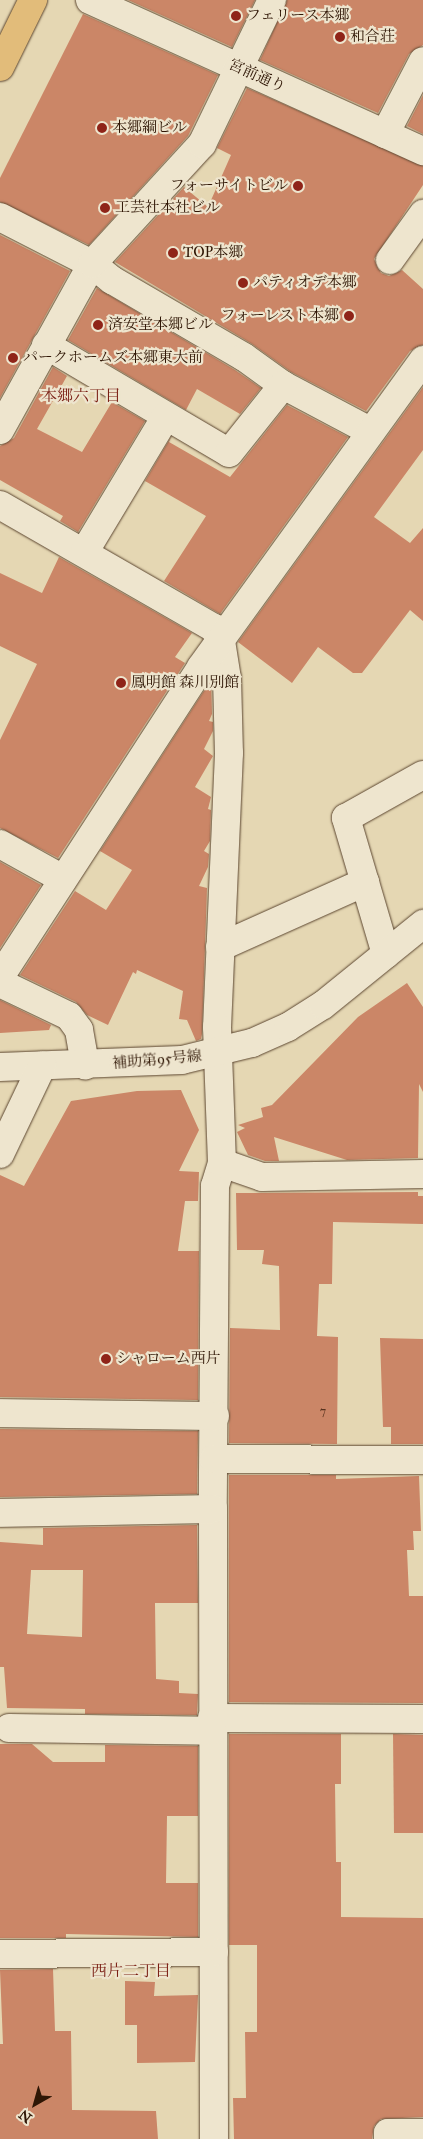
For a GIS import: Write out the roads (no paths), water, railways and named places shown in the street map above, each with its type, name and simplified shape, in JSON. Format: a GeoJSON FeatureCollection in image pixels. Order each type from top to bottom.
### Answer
{"type":"FeatureCollection","features":[{"type":"Feature","properties":{"kind":"highway"},"geometry":{"type":"LineString","coordinates":[[0,67],[33,0]]}},
{"type":"Feature","properties":{"kind":"street","name":"宮前通り"},"geometry":{"type":"LineString","coordinates":[[90,0],[423,151]]}},
{"type":"Feature","properties":{"kind":"street"},"geometry":{"type":"LineString","coordinates":[[0,430],[92,264],[202,144],[272,0]]}},
{"type":"Feature","properties":{"kind":"street"},"geometry":{"type":"LineString","coordinates":[[385,134],[423,61]]}},
{"type":"Feature","properties":{"kind":"street"},"geometry":{"type":"LineString","coordinates":[[390,260],[423,214]]}},
{"type":"Feature","properties":{"kind":"street"},"geometry":{"type":"LineString","coordinates":[[0,217],[92,264],[112,280],[244,357],[283,385],[370,431]]}},
{"type":"Feature","properties":{"kind":"street"},"geometry":{"type":"LineString","coordinates":[[46,345],[228,453],[283,385]]}},
{"type":"Feature","properties":{"kind":"street"},"geometry":{"type":"LineString","coordinates":[[0,977],[63,878],[218,645],[370,431],[423,360]]}},
{"type":"Feature","properties":{"kind":"street"},"geometry":{"type":"LineString","coordinates":[[86,552],[166,416]]}},
{"type":"Feature","properties":{"kind":"street"},"geometry":{"type":"LineString","coordinates":[[0,505],[86,552],[214,628],[227,678],[229,753],[217,1054],[222,1164],[216,1186],[213,1510],[214,2139]]}},
{"type":"Feature","properties":{"kind":"street"},"geometry":{"type":"LineString","coordinates":[[386,954],[346,818],[423,776]]}},
{"type":"Feature","properties":{"kind":"street"},"geometry":{"type":"LineString","coordinates":[[0,844],[63,878]]}},
{"type":"Feature","properties":{"kind":"street"},"geometry":{"type":"LineString","coordinates":[[220,947],[364,882]]}},
{"type":"Feature","properties":{"kind":"street","name":"補助第95号線"},"geometry":{"type":"LineString","coordinates":[[0,1067],[144,1064],[217,1054],[288,1027],[323,1005],[423,924]]}},
{"type":"Feature","properties":{"kind":"street"},"geometry":{"type":"LineString","coordinates":[[0,983],[69,1016],[79,1030],[85,1065]]}},
{"type":"Feature","properties":{"kind":"street"},"geometry":{"type":"LineString","coordinates":[[0,1154],[42,1066]]}},
{"type":"Feature","properties":{"kind":"street"},"geometry":{"type":"LineString","coordinates":[[222,1164],[262,1177],[423,1174]]}},
{"type":"Feature","properties":{"kind":"street"},"geometry":{"type":"LineString","coordinates":[[0,1413],[215,1416]]}},
{"type":"Feature","properties":{"kind":"street"},"geometry":{"type":"LineString","coordinates":[[214,1459],[423,1460]]}},
{"type":"Feature","properties":{"kind":"street"},"geometry":{"type":"LineString","coordinates":[[0,1513],[213,1510]]}},
{"type":"Feature","properties":{"kind":"street"},"geometry":{"type":"LineString","coordinates":[[9,1728],[423,1719]]}},
{"type":"Feature","properties":{"kind":"street"},"geometry":{"type":"LineString","coordinates":[[0,1954],[214,1952]]}},
{"type":"Feature","properties":{"kind":"street"},"geometry":{"type":"LineString","coordinates":[[388,2139],[388,2133],[423,2134]]}},
{"type":"Feature","properties":{"kind":"place","name":"フェリース本郷"},"geometry":{"type":"Point","coordinates":[236,16]}},
{"type":"Feature","properties":{"kind":"place","name":"和合荘"},"geometry":{"type":"Point","coordinates":[340,37]}},
{"type":"Feature","properties":{"kind":"place","name":"本郷綱ビル"},"geometry":{"type":"Point","coordinates":[102,128]}},
{"type":"Feature","properties":{"kind":"place","name":"フォーサイトビル"},"geometry":{"type":"Point","coordinates":[298,186]}},
{"type":"Feature","properties":{"kind":"place","name":"工芸社本社ビル"},"geometry":{"type":"Point","coordinates":[105,208]}},
{"type":"Feature","properties":{"kind":"place","name":"TOP本郷"},"geometry":{"type":"Point","coordinates":[173,253]}},
{"type":"Feature","properties":{"kind":"place","name":"パティオデ本郷"},"geometry":{"type":"Point","coordinates":[243,283]}},
{"type":"Feature","properties":{"kind":"place","name":"フォーレスト本郷"},"geometry":{"type":"Point","coordinates":[349,316]}},
{"type":"Feature","properties":{"kind":"place","name":"済安堂本郷ビル"},"geometry":{"type":"Point","coordinates":[98,325]}},
{"type":"Feature","properties":{"kind":"place","name":"パークホームズ本郷東大前"},"geometry":{"type":"Point","coordinates":[13,358]}},
{"type":"Feature","properties":{"kind":"place","name":"鳳明館 森川別館"},"geometry":{"type":"Point","coordinates":[121,683]}},
{"type":"Feature","properties":{"kind":"place","name":"シャローム西片"},"geometry":{"type":"Point","coordinates":[106,1359]}},
{"type":"Feature","properties":{"kind":"district","name":"本郷六丁目"},"geometry":{"type":"Point","coordinates":[81,396]}},
{"type":"Feature","properties":{"kind":"district","name":"西片二丁目"},"geometry":{"type":"Point","coordinates":[131,1971]}}]}
